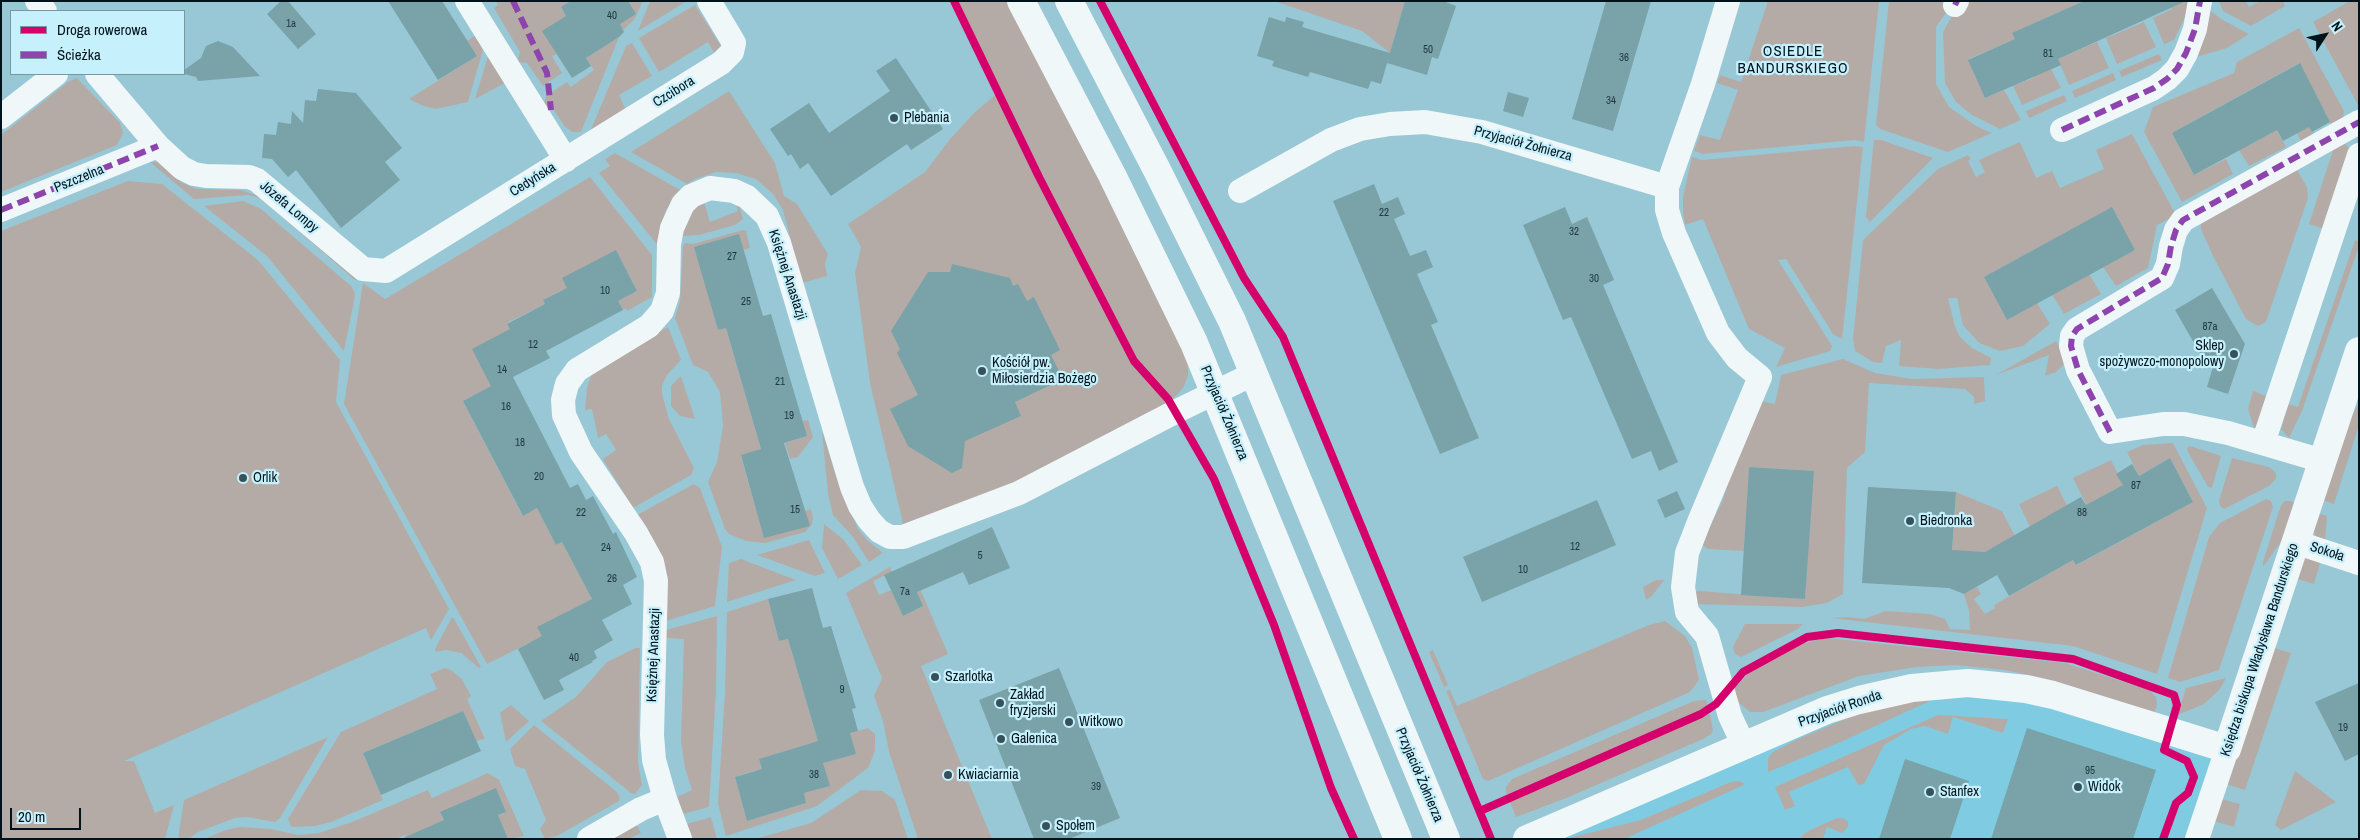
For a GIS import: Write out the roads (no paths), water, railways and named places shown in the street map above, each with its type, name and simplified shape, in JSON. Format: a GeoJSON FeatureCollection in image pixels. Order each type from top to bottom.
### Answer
{"type":"FeatureCollection","features":[{"type":"Feature","properties":{"kind":"street","name":"Cedyńska"},"geometry":{"type":"LineString","coordinates":[[364,269],[386,271],[566,160],[467,1]]}},
{"type":"Feature","properties":{"kind":"street","name":"Czcibora"},"geometry":{"type":"LineString","coordinates":[[566,160],[718,65],[732,52],[734,43],[730,34],[709,1]]}},
{"type":"Feature","properties":{"kind":"street","name":"Przyjaciół Żołnierza"},"geometry":{"type":"LineString","coordinates":[[1021,1],[1169,289],[1215,393],[1398,839]]}},
{"type":"Feature","properties":{"kind":"street","name":"Przyjaciół Żołnierza"},"geometry":{"type":"LineString","coordinates":[[1069,1],[1208,271],[1253,374],[1446,839]]}},
{"type":"Feature","properties":{"kind":"street"},"geometry":{"type":"LineString","coordinates":[[1728,1],[1703,84],[1667,187],[1667,210],[1674,233],[1718,333],[1737,358],[1760,376],[1715,481],[1687,553],[1683,587],[1687,612],[1707,636],[1730,716],[1744,746]]}},
{"type":"Feature","properties":{"kind":"street"},"geometry":{"type":"LineString","coordinates":[[2062,130],[2154,88],[2167,79],[2177,69],[2186,53],[2195,30],[2200,1]]}},
{"type":"Feature","properties":{"kind":"street"},"geometry":{"type":"LineString","coordinates":[[1,117],[55,75]]}},
{"type":"Feature","properties":{"kind":"street","name":"Józefa Lompy"},"geometry":{"type":"LineString","coordinates":[[98,75],[169,159],[194,174],[249,177],[257,180],[364,269]]}},
{"type":"Feature","properties":{"kind":"street","name":"Przyjaciół Żołnierza"},"geometry":{"type":"LineString","coordinates":[[1240,190],[1331,140],[1360,129],[1390,124],[1425,122],[1482,132],[1667,187]]}},
{"type":"Feature","properties":{"kind":"street"},"geometry":{"type":"LineString","coordinates":[[2323,461],[2263,443],[2184,424],[2163,424],[2110,432],[2078,370],[2071,346],[2072,336],[2077,329],[2162,278],[2168,264],[2170,246],[2176,230],[2183,220],[2359,122]]}},
{"type":"Feature","properties":{"kind":"street","name":"Pszczelna"},"geometry":{"type":"LineString","coordinates":[[1,210],[158,146]]}},
{"type":"Feature","properties":{"kind":"street"},"geometry":{"type":"LineString","coordinates":[[2263,443],[2359,155]]}},
{"type":"Feature","properties":{"kind":"street","name":"Księżnej Anastazji"},"geometry":{"type":"LineString","coordinates":[[680,839],[665,799],[654,760],[652,735],[656,580],[652,562],[636,533],[581,452],[564,415],[563,400],[568,384],[577,370],[649,326],[662,311],[668,293],[669,244],[672,228],[682,204],[691,196],[710,188],[734,191],[747,197],[767,216],[779,243],[852,487],[869,520],[879,531],[890,537],[903,537],[1019,493],[1253,374]]}},
{"type":"Feature","properties":{"kind":"street","name":"Księdza biskupa Władysława Bandurskiego"},"geometry":{"type":"LineString","coordinates":[[2197,839],[2359,351]]}},
{"type":"Feature","properties":{"kind":"street","name":"Sokoła"},"geometry":{"type":"LineString","coordinates":[[2295,542],[2359,563]]}},
{"type":"Feature","properties":{"kind":"street","name":"Przyjaciół Ronda"},"geometry":{"type":"LineString","coordinates":[[1527,839],[1827,710],[1858,700],[1912,688],[1968,683],[2000,685],[2053,695],[2227,749]]}},
{"type":"Feature","properties":{"kind":"street"},"geometry":{"type":"LineString","coordinates":[[589,839],[641,809],[665,799]]}},
{"type":"Feature","properties":{"kind":"place","name":"Plebania"},"geometry":{"type":"Point","coordinates":[894,118]}},
{"type":"Feature","properties":{"kind":"place","name":"Sklep spożywczo-monopolowy"},"geometry":{"type":"Point","coordinates":[2234,354]}},
{"type":"Feature","properties":{"kind":"place","name":"Kościół pw. Miłosierdzia Bożego"},"geometry":{"type":"Point","coordinates":[982,371]}},
{"type":"Feature","properties":{"kind":"place","name":"Orlik"},"geometry":{"type":"Point","coordinates":[243,478]}},
{"type":"Feature","properties":{"kind":"place","name":"Biedronka"},"geometry":{"type":"Point","coordinates":[1910,521]}},
{"type":"Feature","properties":{"kind":"place","name":"Szarlotka"},"geometry":{"type":"Point","coordinates":[935,677]}},
{"type":"Feature","properties":{"kind":"place","name":"Zakład fryzjerski"},"geometry":{"type":"Point","coordinates":[1000,703]}},
{"type":"Feature","properties":{"kind":"place","name":"Witkowo"},"geometry":{"type":"Point","coordinates":[1069,722]}},
{"type":"Feature","properties":{"kind":"place","name":"Galenica"},"geometry":{"type":"Point","coordinates":[1001,739]}},
{"type":"Feature","properties":{"kind":"place","name":"Kwiaciarnia"},"geometry":{"type":"Point","coordinates":[948,775]}},
{"type":"Feature","properties":{"kind":"place","name":"Widok"},"geometry":{"type":"Point","coordinates":[2078,787]}},
{"type":"Feature","properties":{"kind":"place","name":"Stanfex"},"geometry":{"type":"Point","coordinates":[1930,792]}},
{"type":"Feature","properties":{"kind":"place","name":"Społem"},"geometry":{"type":"Point","coordinates":[1046,826]}},
{"type":"Feature","properties":{"kind":"district","name":"OSIEDLE BANDURSKIEGO"},"geometry":{"type":"Point","coordinates":[1793,60]}}]}
